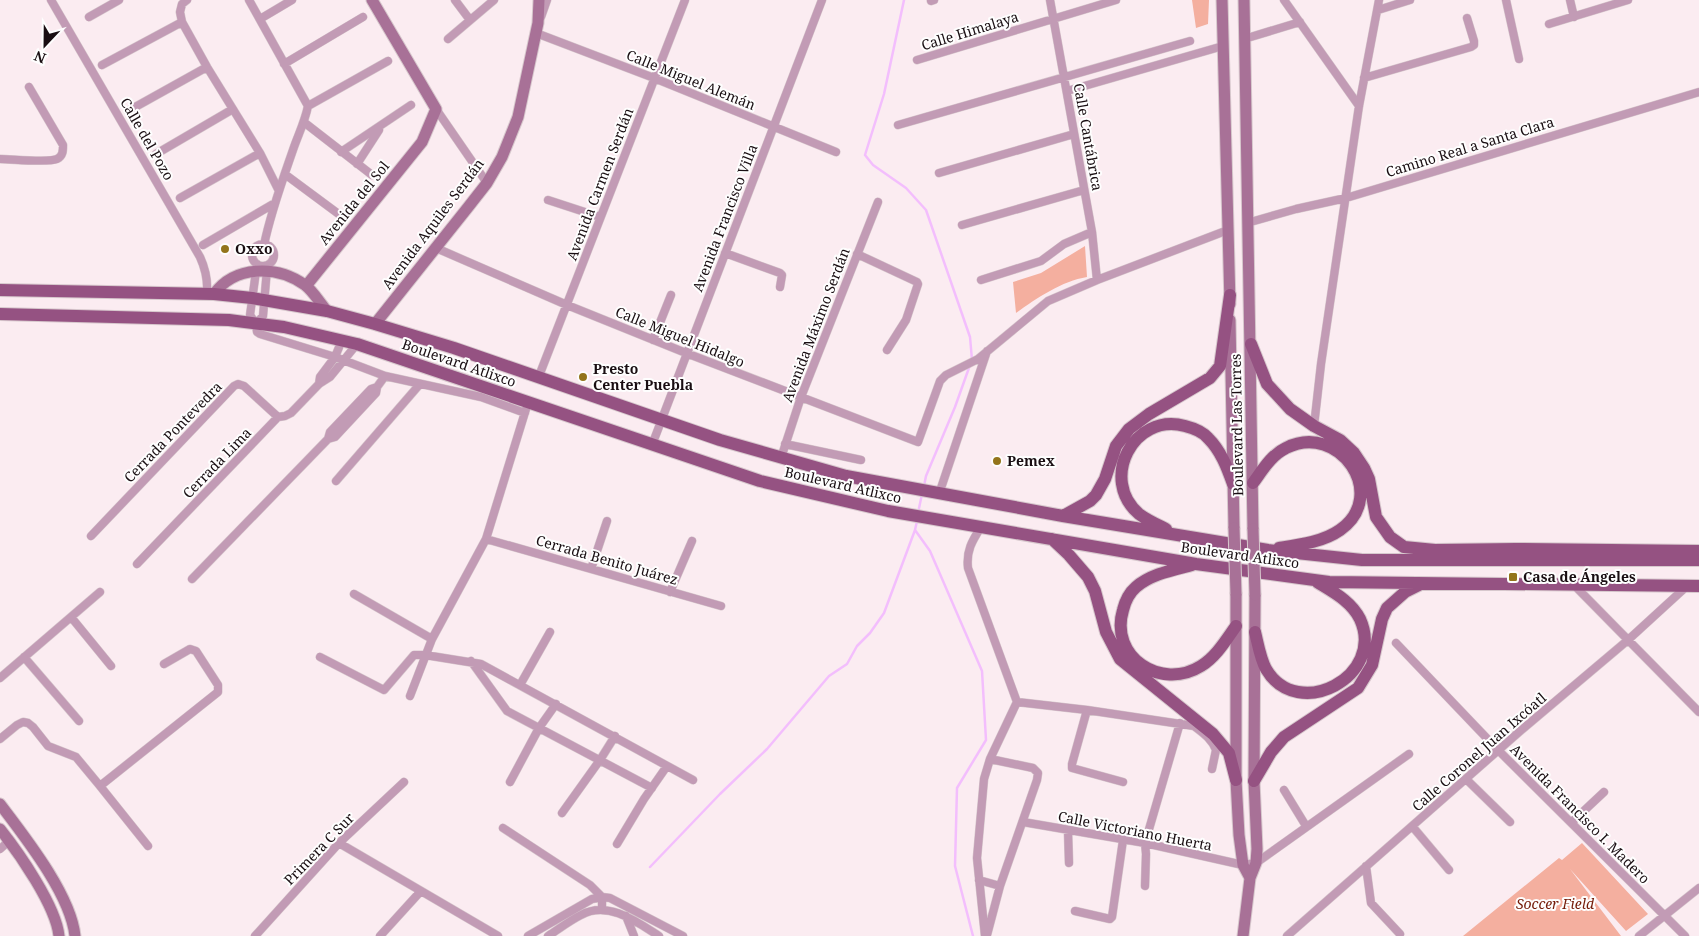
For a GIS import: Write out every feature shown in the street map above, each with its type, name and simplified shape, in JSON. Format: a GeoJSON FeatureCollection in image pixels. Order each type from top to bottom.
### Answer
{"type":"FeatureCollection","features":[{"type":"Feature","properties":{"kind":"main road"},"geometry":{"type":"LineString","coordinates":[[373,0],[436,109]]}},
{"type":"Feature","properties":{"kind":"main road","name":"Avenida Aquiles Serdán"},"geometry":{"type":"LineString","coordinates":[[375,324],[487,183],[502,157],[518,117],[537,28],[539,0]]}},
{"type":"Feature","properties":{"kind":"main road","name":"Boulevard Las Torres"},"geometry":{"type":"LineString","coordinates":[[1222,0],[1236,594],[1236,780],[1243,865]]}},
{"type":"Feature","properties":{"kind":"main road","name":"Boulevard Las Torres"},"geometry":{"type":"LineString","coordinates":[[1244,0],[1255,595],[1254,781],[1257,849],[1256,863],[1250,878],[1244,936]]}},
{"type":"Feature","properties":{"kind":"main road","name":"Avenida del Sol"},"geometry":{"type":"LineString","coordinates":[[306,286],[422,142],[430,128],[436,109]]}},
{"type":"Feature","properties":{"kind":"main road"},"geometry":{"type":"LineString","coordinates":[[210,294],[226,281],[245,272],[262,268],[294,278],[306,286],[327,312]]}},
{"type":"Feature","properties":{"kind":"main road","name":"Boulevard Atlixco"},"geometry":{"type":"LineString","coordinates":[[0,290],[210,294],[258,299],[327,312],[375,324],[539,376],[720,440],[846,476],[1063,516],[1268,550],[1362,560],[1699,560]]}},
{"type":"Feature","properties":{"kind":"main road"},"geometry":{"type":"LineString","coordinates":[[1063,516],[1090,501],[1096,495],[1106,479],[1116,446],[1129,429],[1138,421],[1210,378],[1216,372],[1220,366],[1230,295]]}},
{"type":"Feature","properties":{"kind":"main road","name":"Boulevard Atlixco"},"geometry":{"type":"LineString","coordinates":[[0,314],[229,320],[284,327],[357,344],[526,408],[652,445],[760,481],[888,511],[1196,564],[1315,581],[1422,584],[1693,586]]}},
{"type":"Feature","properties":{"kind":"main road"},"geometry":{"type":"LineString","coordinates":[[1251,344],[1267,384],[1290,409],[1314,426],[1340,440],[1354,453],[1369,479],[1376,517],[1390,537],[1404,547],[1435,550],[1699,551]]}},
{"type":"Feature","properties":{"kind":"main road"},"geometry":{"type":"LineString","coordinates":[[1180,535],[1140,514],[1128,502],[1122,486],[1121,469],[1126,453],[1135,439],[1149,429],[1163,424],[1179,424],[1194,428],[1207,436],[1217,448],[1234,484]]}},
{"type":"Feature","properties":{"kind":"main road"},"geometry":{"type":"LineString","coordinates":[[1252,483],[1272,457],[1286,448],[1302,442],[1319,443],[1333,448],[1345,456],[1355,468],[1359,481],[1361,498],[1349,523],[1340,531],[1328,537],[1268,550]]}},
{"type":"Feature","properties":{"kind":"main road"},"geometry":{"type":"LineString","coordinates":[[1052,540],[1088,577],[1106,632],[1120,659],[1213,734],[1228,754],[1236,780]]}},
{"type":"Feature","properties":{"kind":"main road"},"geometry":{"type":"LineString","coordinates":[[1196,564],[1148,578],[1134,588],[1125,602],[1120,618],[1121,635],[1127,650],[1138,663],[1153,672],[1169,676],[1186,674],[1212,658],[1236,626]]}},
{"type":"Feature","properties":{"kind":"main road"},"geometry":{"type":"LineString","coordinates":[[1255,632],[1266,668],[1284,686],[1300,692],[1316,692],[1333,688],[1346,679],[1357,665],[1362,652],[1364,641],[1363,629],[1349,604],[1337,594],[1315,581]]}},
{"type":"Feature","properties":{"kind":"main road"},"geometry":{"type":"LineString","coordinates":[[1254,781],[1271,752],[1284,737],[1358,688],[1372,665],[1382,619],[1387,608],[1405,592],[1422,584]]}},
{"type":"Feature","properties":{"kind":"main road"},"geometry":{"type":"LineString","coordinates":[[0,804],[56,885],[77,935]]}},
{"type":"Feature","properties":{"kind":"main road"},"geometry":{"type":"LineString","coordinates":[[0,829],[9,840],[43,895],[58,928],[59,936]]}},
{"type":"Feature","properties":{"kind":"main road"},"geometry":{"type":"LineString","coordinates":[[1243,865],[1250,878]]}},
{"type":"Feature","properties":{"kind":"street","name":"Calle del Pozo"},"geometry":{"type":"LineString","coordinates":[[51,0],[200,257],[206,269],[210,294]]}},
{"type":"Feature","properties":{"kind":"street"},"geometry":{"type":"LineString","coordinates":[[89,17],[119,0]]}},
{"type":"Feature","properties":{"kind":"street"},"geometry":{"type":"LineString","coordinates":[[249,0],[308,106],[305,123],[297,139],[279,191],[264,245]]}},
{"type":"Feature","properties":{"kind":"street"},"geometry":{"type":"LineString","coordinates":[[260,19],[292,0]]}},
{"type":"Feature","properties":{"kind":"street"},"geometry":{"type":"LineString","coordinates":[[455,0],[470,20]]}},
{"type":"Feature","properties":{"kind":"street"},"geometry":{"type":"LineString","coordinates":[[448,39],[494,0]]}},
{"type":"Feature","properties":{"kind":"street"},"geometry":{"type":"LineString","coordinates":[[537,28],[547,0]]}},
{"type":"Feature","properties":{"kind":"street","name":"Avenida Carmen Serdán"},"geometry":{"type":"LineString","coordinates":[[539,376],[685,0]]}},
{"type":"Feature","properties":{"kind":"street","name":"Avenida Francisco Villa"},"geometry":{"type":"LineString","coordinates":[[652,445],[822,0]]}},
{"type":"Feature","properties":{"kind":"street","name":"Calle Cantábrica"},"geometry":{"type":"LineString","coordinates":[[1050,0],[1092,232],[1097,280]]}},
{"type":"Feature","properties":{"kind":"street","name":"Calle Himalaya"},"geometry":{"type":"LineString","coordinates":[[918,60],[1116,0]]}},
{"type":"Feature","properties":{"kind":"street"},"geometry":{"type":"LineString","coordinates":[[1284,0],[1359,106]]}},
{"type":"Feature","properties":{"kind":"street"},"geometry":{"type":"LineString","coordinates":[[1314,426],[1321,364],[1359,106],[1379,0]]}},
{"type":"Feature","properties":{"kind":"street"},"geometry":{"type":"LineString","coordinates":[[1378,10],[1410,0]]}},
{"type":"Feature","properties":{"kind":"street"},"geometry":{"type":"LineString","coordinates":[[1506,0],[1519,59]]}},
{"type":"Feature","properties":{"kind":"street"},"geometry":{"type":"LineString","coordinates":[[1570,0],[1574,16]]}},
{"type":"Feature","properties":{"kind":"street"},"geometry":{"type":"LineString","coordinates":[[1550,24],[1628,0]]}},
{"type":"Feature","properties":{"kind":"street"},"geometry":{"type":"LineString","coordinates":[[183,1],[180,12],[182,22],[207,67],[260,153],[279,191]]}},
{"type":"Feature","properties":{"kind":"street"},"geometry":{"type":"LineString","coordinates":[[284,64],[363,18]]}},
{"type":"Feature","properties":{"kind":"street"},"geometry":{"type":"LineString","coordinates":[[1364,78],[1472,47],[1474,41],[1467,18]]}},
{"type":"Feature","properties":{"kind":"street"},"geometry":{"type":"LineString","coordinates":[[102,65],[182,22]]}},
{"type":"Feature","properties":{"kind":"street"},"geometry":{"type":"LineString","coordinates":[[1244,38],[1300,22]]}},
{"type":"Feature","properties":{"kind":"street","name":"Calle Miguel Alemán"},"geometry":{"type":"LineString","coordinates":[[537,28],[836,152]]}},
{"type":"Feature","properties":{"kind":"street"},"geometry":{"type":"LineString","coordinates":[[898,125],[1190,41]]}},
{"type":"Feature","properties":{"kind":"street"},"geometry":{"type":"LineString","coordinates":[[1067,91],[1223,46]]}},
{"type":"Feature","properties":{"kind":"street"},"geometry":{"type":"LineString","coordinates":[[308,106],[388,61]]}},
{"type":"Feature","properties":{"kind":"street"},"geometry":{"type":"LineString","coordinates":[[128,111],[207,67]]}},
{"type":"Feature","properties":{"kind":"street"},"geometry":{"type":"LineString","coordinates":[[0,159],[50,161],[58,159],[63,153],[63,145],[29,87]]}},
{"type":"Feature","properties":{"kind":"street","name":"Camino Real a Santa Clara"},"geometry":{"type":"LineString","coordinates":[[1247,223],[1296,209],[1346,198],[1699,92]]}},
{"type":"Feature","properties":{"kind":"street"},"geometry":{"type":"LineString","coordinates":[[341,152],[411,105]]}},
{"type":"Feature","properties":{"kind":"street"},"geometry":{"type":"LineString","coordinates":[[156,154],[234,109]]}},
{"type":"Feature","properties":{"kind":"street"},"geometry":{"type":"LineString","coordinates":[[436,109],[487,183]]}},
{"type":"Feature","properties":{"kind":"street"},"geometry":{"type":"LineString","coordinates":[[305,123],[372,176]]}},
{"type":"Feature","properties":{"kind":"street"},"geometry":{"type":"LineString","coordinates":[[356,164],[381,126]]}},
{"type":"Feature","properties":{"kind":"street"},"geometry":{"type":"LineString","coordinates":[[940,173],[1074,134]]}},
{"type":"Feature","properties":{"kind":"street"},"geometry":{"type":"LineString","coordinates":[[180,198],[260,153]]}},
{"type":"Feature","properties":{"kind":"street"},"geometry":{"type":"LineString","coordinates":[[286,175],[344,218]]}},
{"type":"Feature","properties":{"kind":"street"},"geometry":{"type":"LineString","coordinates":[[962,226],[1084,190]]}},
{"type":"Feature","properties":{"kind":"street"},"geometry":{"type":"LineString","coordinates":[[548,200],[600,217]]}},
{"type":"Feature","properties":{"kind":"street","name":"Avenida Máximo Serdán"},"geometry":{"type":"LineString","coordinates":[[781,458],[801,397],[878,202]]}},
{"type":"Feature","properties":{"kind":"street"},"geometry":{"type":"LineString","coordinates":[[203,245],[275,203]]}},
{"type":"Feature","properties":{"kind":"street"},"geometry":{"type":"LineString","coordinates":[[937,493],[987,351],[1048,301],[1097,280],[1228,230]]}},
{"type":"Feature","properties":{"kind":"street"},"geometry":{"type":"LineString","coordinates":[[981,280],[1041,261],[1064,244],[1092,232]]}},
{"type":"Feature","properties":{"kind":"street"},"geometry":{"type":"LineString","coordinates":[[262,268],[253,259],[253,252],[257,246],[264,245],[270,248],[273,254],[272,261],[262,268],[258,299],[250,315],[256,324],[257,332],[260,334],[334,356],[385,376],[507,401]]}},
{"type":"Feature","properties":{"kind":"street","name":"Calle Miguel Hidalgo"},"geometry":{"type":"LineString","coordinates":[[436,248],[653,340],[918,442],[940,381],[946,375],[978,359],[987,351]]}},
{"type":"Feature","properties":{"kind":"street"},"geometry":{"type":"LineString","coordinates":[[724,253],[780,273],[782,275],[780,287]]}},
{"type":"Feature","properties":{"kind":"street"},"geometry":{"type":"LineString","coordinates":[[857,254],[918,284],[906,320],[887,350]]}},
{"type":"Feature","properties":{"kind":"street"},"geometry":{"type":"LineString","coordinates":[[256,324],[263,316],[258,299],[262,268]]}},
{"type":"Feature","properties":{"kind":"street"},"geometry":{"type":"LineString","coordinates":[[653,340],[671,295]]}},
{"type":"Feature","properties":{"kind":"street","name":"Cerrada Lima"},"geometry":{"type":"LineString","coordinates":[[319,384],[323,372],[342,340]]}},
{"type":"Feature","properties":{"kind":"street","name":"Cerrada Lima"},"geometry":{"type":"LineString","coordinates":[[137,564],[278,417],[291,413],[319,384],[330,377],[357,344]]}},
{"type":"Feature","properties":{"kind":"street"},"geometry":{"type":"LineString","coordinates":[[192,579],[328,439],[335,437],[376,394],[385,376]]}},
{"type":"Feature","properties":{"kind":"street","name":"Cerrada Pontevedra"},"geometry":{"type":"LineString","coordinates":[[91,536],[234,386],[238,384],[244,386],[278,417]]}},
{"type":"Feature","properties":{"kind":"street"},"geometry":{"type":"LineString","coordinates":[[336,481],[420,384]]}},
{"type":"Feature","properties":{"kind":"street"},"geometry":{"type":"LineString","coordinates":[[410,696],[432,639],[486,538],[526,408]]}},
{"type":"Feature","properties":{"kind":"street"},"geometry":{"type":"LineString","coordinates":[[785,444],[861,460]]}},
{"type":"Feature","properties":{"kind":"street"},"geometry":{"type":"LineString","coordinates":[[591,569],[607,521]]}},
{"type":"Feature","properties":{"kind":"street"},"geometry":{"type":"LineString","coordinates":[[981,527],[970,544],[966,557],[968,568],[1017,702],[990,759],[984,779],[977,858],[986,936]]}},
{"type":"Feature","properties":{"kind":"street","name":"Cerrada Benito Juárez"},"geometry":{"type":"LineString","coordinates":[[486,538],[721,606]]}},
{"type":"Feature","properties":{"kind":"street"},"geometry":{"type":"LineString","coordinates":[[670,592],[692,542]]}},
{"type":"Feature","properties":{"kind":"street"},"geometry":{"type":"LineString","coordinates":[[1573,584],[1699,712]]}},
{"type":"Feature","properties":{"kind":"street","name":"Calle Coronel Juan Ixcóatl"},"geometry":{"type":"LineString","coordinates":[[1286,936],[1466,779],[1693,586]]}},
{"type":"Feature","properties":{"kind":"street"},"geometry":{"type":"LineString","coordinates":[[0,678],[100,592]]}},
{"type":"Feature","properties":{"kind":"street"},"geometry":{"type":"LineString","coordinates":[[354,594],[432,639]]}},
{"type":"Feature","properties":{"kind":"street"},"geometry":{"type":"LineString","coordinates":[[71,617],[111,666]]}},
{"type":"Feature","properties":{"kind":"street"},"geometry":{"type":"LineString","coordinates":[[520,685],[550,632]]}},
{"type":"Feature","properties":{"kind":"street","name":"Avenida Francisco I. Madero"},"geometry":{"type":"LineString","coordinates":[[1396,643],[1499,751],[1685,936]]}},
{"type":"Feature","properties":{"kind":"street"},"geometry":{"type":"LineString","coordinates":[[100,786],[218,692],[218,685],[196,651],[190,649],[164,664]]}},
{"type":"Feature","properties":{"kind":"street"},"geometry":{"type":"LineString","coordinates":[[320,657],[384,690],[412,657],[425,655],[472,661],[556,704],[694,780]]}},
{"type":"Feature","properties":{"kind":"street"},"geometry":{"type":"LineString","coordinates":[[24,657],[79,721]]}},
{"type":"Feature","properties":{"kind":"street"},"geometry":{"type":"LineString","coordinates":[[472,661],[507,711],[652,788]]}},
{"type":"Feature","properties":{"kind":"street"},"geometry":{"type":"LineString","coordinates":[[1017,702],[1194,726],[1215,747],[1212,770]]}},
{"type":"Feature","properties":{"kind":"street"},"geometry":{"type":"LineString","coordinates":[[510,782],[540,728],[556,704]]}},
{"type":"Feature","properties":{"kind":"street"},"geometry":{"type":"LineString","coordinates":[[1086,710],[1072,768],[1123,782]]}},
{"type":"Feature","properties":{"kind":"street"},"geometry":{"type":"LineString","coordinates":[[0,739],[17,725],[23,722],[28,723],[48,746],[76,757],[148,846]]}},
{"type":"Feature","properties":{"kind":"street"},"geometry":{"type":"LineString","coordinates":[[1145,886],[1146,854],[1144,843],[1180,723]]}},
{"type":"Feature","properties":{"kind":"street"},"geometry":{"type":"LineString","coordinates":[[562,813],[615,736]]}},
{"type":"Feature","properties":{"kind":"street"},"geometry":{"type":"LineString","coordinates":[[1243,865],[1256,863],[1409,754]]}},
{"type":"Feature","properties":{"kind":"street"},"geometry":{"type":"LineString","coordinates":[[986,936],[1000,886],[1038,773],[1033,768],[990,759]]}},
{"type":"Feature","properties":{"kind":"street"},"geometry":{"type":"LineString","coordinates":[[617,844],[667,766]]}},
{"type":"Feature","properties":{"kind":"street"},"geometry":{"type":"LineString","coordinates":[[1466,779],[1510,822]]}},
{"type":"Feature","properties":{"kind":"street","name":"Primera C Sur"},"geometry":{"type":"LineString","coordinates":[[254,936],[339,843],[404,782]]}},
{"type":"Feature","properties":{"kind":"street"},"geometry":{"type":"LineString","coordinates":[[1284,790],[1306,826]]}},
{"type":"Feature","properties":{"kind":"street"},"geometry":{"type":"LineString","coordinates":[[1572,822],[1604,792]]}},
{"type":"Feature","properties":{"kind":"street","name":"Calle Victoriano Huerta"},"geometry":{"type":"LineString","coordinates":[[1023,822],[1144,843],[1243,865]]}},
{"type":"Feature","properties":{"kind":"street"},"geometry":{"type":"LineString","coordinates":[[1412,826],[1449,870]]}},
{"type":"Feature","properties":{"kind":"street"},"geometry":{"type":"LineString","coordinates":[[503,828],[590,885],[602,897],[602,909]]}},
{"type":"Feature","properties":{"kind":"street"},"geometry":{"type":"LineString","coordinates":[[1068,830],[1070,863]]}},
{"type":"Feature","properties":{"kind":"street"},"geometry":{"type":"LineString","coordinates":[[0,849],[9,840]]}},
{"type":"Feature","properties":{"kind":"street"},"geometry":{"type":"LineString","coordinates":[[1075,911],[1112,917],[1123,840]]}},
{"type":"Feature","properties":{"kind":"street"},"geometry":{"type":"LineString","coordinates":[[339,843],[498,936]]}},
{"type":"Feature","properties":{"kind":"street"},"geometry":{"type":"LineString","coordinates":[[1366,866],[1371,903],[1400,934]]}},
{"type":"Feature","properties":{"kind":"street"},"geometry":{"type":"LineString","coordinates":[[979,880],[1000,886]]}},
{"type":"Feature","properties":{"kind":"street"},"geometry":{"type":"LineString","coordinates":[[1638,936],[1699,888]]}},
{"type":"Feature","properties":{"kind":"street"},"geometry":{"type":"LineString","coordinates":[[380,936],[420,892]]}},
{"type":"Feature","properties":{"kind":"street"},"geometry":{"type":"LineString","coordinates":[[528,936],[592,899],[602,897],[610,898],[684,936]]}},
{"type":"Feature","properties":{"kind":"street"},"geometry":{"type":"LineString","coordinates":[[548,936],[582,914],[602,909],[626,916],[660,936]]}},
{"type":"Feature","properties":{"kind":"street"},"geometry":{"type":"LineString","coordinates":[[626,916],[634,936]]}},
{"type":"Feature","properties":{"kind":"street"},"geometry":{"type":"LineString","coordinates":[[1295,928],[1299,936]]}},
{"type":"Feature","properties":{"kind":"green space"},"geometry":{"type":"Polygon","coordinates":[[[1192,0],[1209,0],[1208,24],[1196,28],[1192,0]]]}},
{"type":"Feature","properties":{"kind":"green space"},"geometry":{"type":"Polygon","coordinates":[[[1085,246],[1087,277],[1059,286],[1016,313],[1013,282],[1041,273],[1085,246]]]}},
{"type":"Feature","properties":{"kind":"green space","name":"Soccer Field"},"geometry":{"type":"Polygon","coordinates":[[[1582,843],[1648,914],[1626,931],[1570,869],[1621,936],[1463,936],[1559,858],[1562,860],[1582,843]]]}},
{"type":"Feature","properties":{"kind":"waterway"},"geometry":{"type":"LineString","coordinates":[[904,0],[884,94],[865,155],[873,165],[906,188],[926,210],[970,337],[972,360]]}},
{"type":"Feature","properties":{"kind":"waterway"},"geometry":{"type":"LineString","coordinates":[[924,486],[926,476],[955,407],[970,365]]}},
{"type":"Feature","properties":{"kind":"waterway"},"geometry":{"type":"LineString","coordinates":[[918,513],[922,494]]}},
{"type":"Feature","properties":{"kind":"waterway"},"geometry":{"type":"LineString","coordinates":[[650,867],[720,794],[767,749],[829,676],[847,664],[857,646],[870,633],[884,613],[917,521]]}},
{"type":"Feature","properties":{"kind":"waterway"},"geometry":{"type":"LineString","coordinates":[[915,530],[930,551],[982,671],[986,740],[957,788],[955,866],[973,936]]}},
{"type":"Feature","properties":{"kind":"place","name":"Oxxo"},"geometry":{"type":"Point","coordinates":[225,249]}},
{"type":"Feature","properties":{"kind":"place","name":"Presto Center Puebla"},"geometry":{"type":"Point","coordinates":[583,377]}},
{"type":"Feature","properties":{"kind":"place","name":"Pemex"},"geometry":{"type":"Point","coordinates":[997,461]}},
{"type":"Feature","properties":{"kind":"place","name":"Casa de Ángeles"},"geometry":{"type":"Point","coordinates":[1513,577]}}]}
